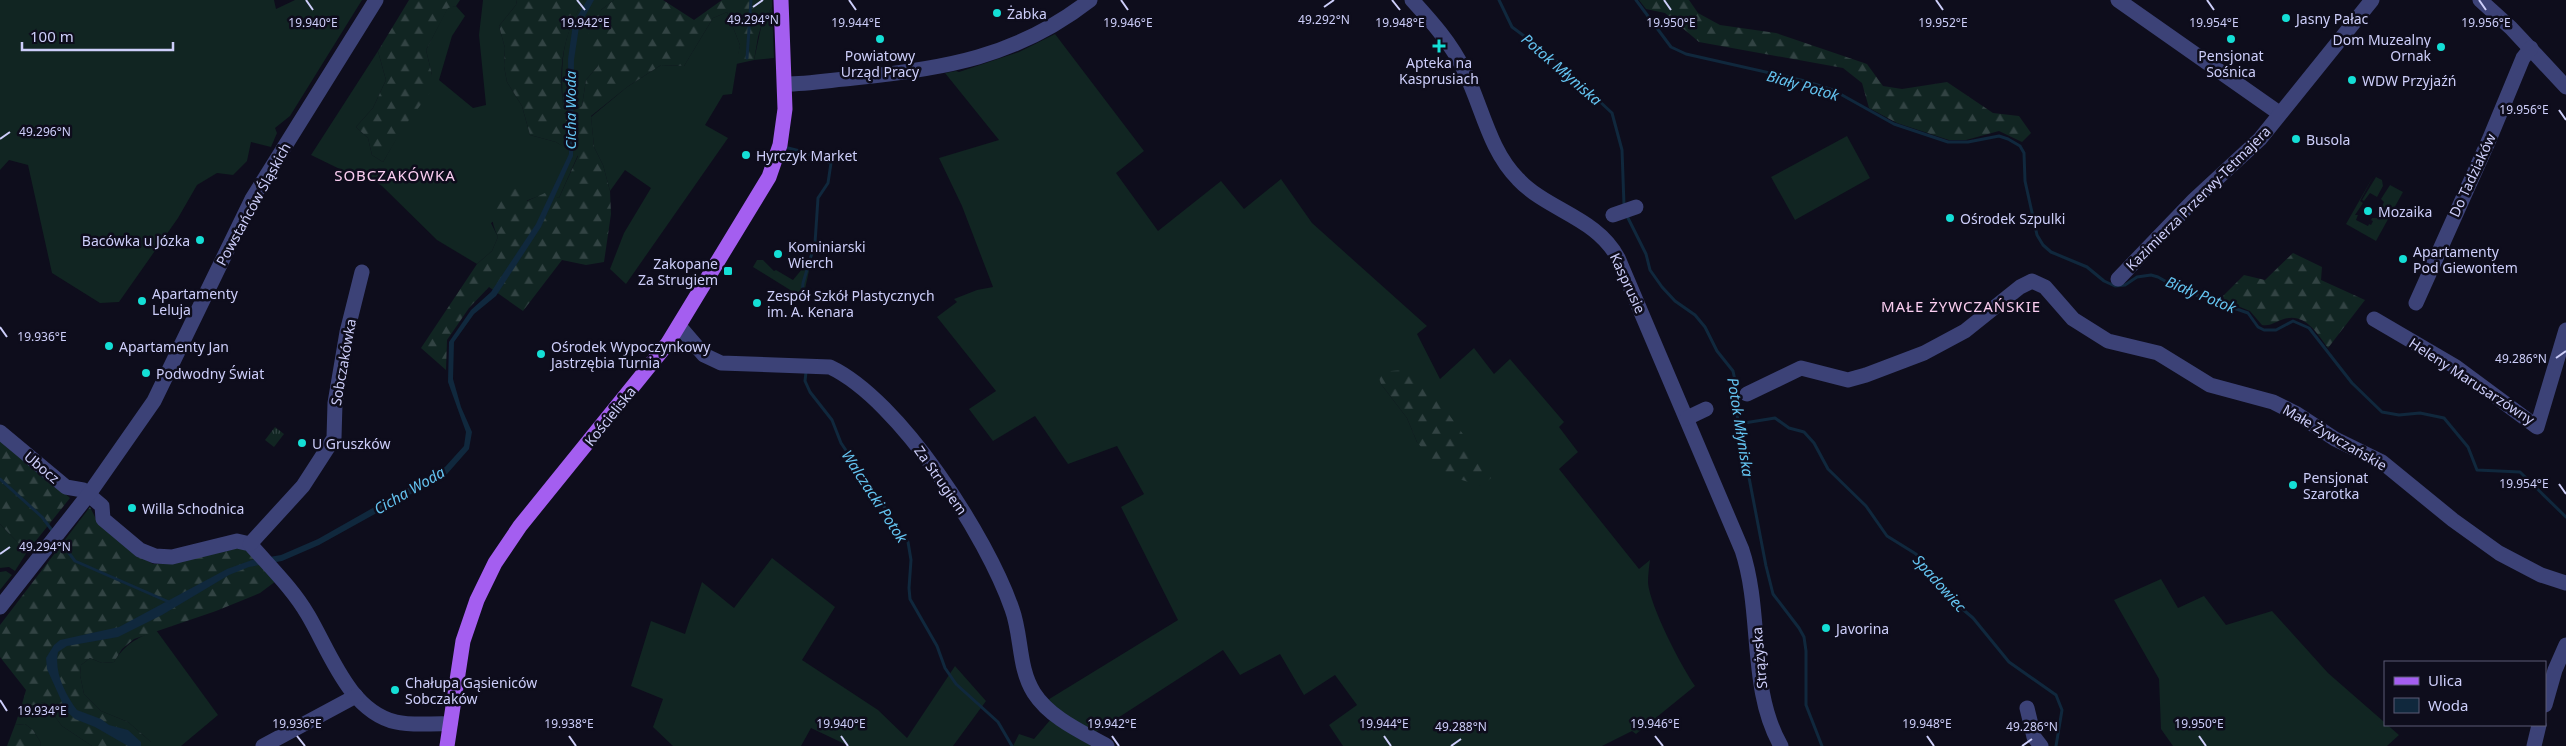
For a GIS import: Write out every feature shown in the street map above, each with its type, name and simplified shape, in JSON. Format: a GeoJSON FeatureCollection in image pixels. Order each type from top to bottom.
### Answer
{"type":"FeatureCollection","features":[{"type":"Feature","properties":{"kind":"main road","name":"Kościeliska"},"geometry":{"type":"LineString","coordinates":[[447,746],[465,633],[476,600],[495,563],[517,530],[662,351],[769,177],[782,134],[785,84],[781,0]]}},
{"type":"Feature","properties":{"kind":"street","name":"Powstańców Śląskich"},"geometry":{"type":"LineString","coordinates":[[0,607],[86,498],[154,401],[252,199],[376,0]]}},
{"type":"Feature","properties":{"kind":"street"},"geometry":{"type":"LineString","coordinates":[[785,84],[905,73],[954,65],[1027,38],[1090,0]]}},
{"type":"Feature","properties":{"kind":"street","name":"Kasprusie"},"geometry":{"type":"LineString","coordinates":[[1412,0],[1441,33],[1459,60],[1496,148],[1510,170],[1533,193],[1590,226],[1616,254],[1748,566]]}},
{"type":"Feature","properties":{"kind":"street"},"geometry":{"type":"LineString","coordinates":[[2118,0],[2280,113]]}},
{"type":"Feature","properties":{"kind":"street","name":"Kazimierza Przerwy-Tetmajera"},"geometry":{"type":"LineString","coordinates":[[2118,278],[2194,200],[2260,139],[2372,0]]}},
{"type":"Feature","properties":{"kind":"street"},"geometry":{"type":"LineString","coordinates":[[2480,0],[2531,48],[2566,87]]}},
{"type":"Feature","properties":{"kind":"street","name":"Do Tadziaków"},"geometry":{"type":"LineString","coordinates":[[2416,303],[2489,140],[2523,58],[2531,48]]}},
{"type":"Feature","properties":{"kind":"street"},"geometry":{"type":"LineString","coordinates":[[1613,215],[1636,207]]}},
{"type":"Feature","properties":{"kind":"street","name":"Sobczakówka"},"geometry":{"type":"LineString","coordinates":[[253,547],[303,486],[334,438],[336,394],[347,332],[362,272]]}},
{"type":"Feature","properties":{"kind":"street","name":"Małe Żywczańskie"},"geometry":{"type":"LineString","coordinates":[[1748,394],[1801,368],[1848,380],[1924,353],[1950,341],[2020,287],[2032,281],[2044,288],[2073,319],[2108,341],[2158,353],[2210,385],[2273,402],[2297,414],[2335,439],[2382,462],[2453,520],[2499,553],[2541,575],[2566,583]]}},
{"type":"Feature","properties":{"kind":"street","name":"Heleny Marusarzówny"},"geometry":{"type":"LineString","coordinates":[[2374,319],[2456,368],[2536,427],[2566,330]]}},
{"type":"Feature","properties":{"kind":"street","name":"Za Strugiem"},"geometry":{"type":"LineString","coordinates":[[679,326],[704,355],[721,363],[830,367],[845,374],[864,388],[911,438],[955,499],[992,563],[1013,610],[1022,661],[1033,692],[1048,710],[1107,746]]}},
{"type":"Feature","properties":{"kind":"street"},"geometry":{"type":"LineString","coordinates":[[1687,418],[1706,409]]}},
{"type":"Feature","properties":{"kind":"street","name":"Ubocz"},"geometry":{"type":"LineString","coordinates":[[0,432],[66,487],[86,498]]}},
{"type":"Feature","properties":{"kind":"street"},"geometry":{"type":"LineString","coordinates":[[86,498],[102,506],[103,519],[110,527],[148,554],[162,558],[172,557],[237,541],[253,547],[308,614],[341,676],[356,696],[383,716],[397,722],[450,724]]}},
{"type":"Feature","properties":{"kind":"street","name":"Strążyska"},"geometry":{"type":"LineString","coordinates":[[1748,566],[1754,600],[1764,701],[1771,727],[1781,746]]}},
{"type":"Feature","properties":{"kind":"street"},"geometry":{"type":"LineString","coordinates":[[2546,702],[2555,670],[2566,645]]}},
{"type":"Feature","properties":{"kind":"street"},"geometry":{"type":"LineString","coordinates":[[263,746],[356,696]]}},
{"type":"Feature","properties":{"kind":"street"},"geometry":{"type":"LineString","coordinates":[[2027,708],[2034,737],[2041,746]]}},
{"type":"Feature","properties":{"kind":"street"},"geometry":{"type":"LineString","coordinates":[[2534,746],[2539,726]]}},
{"type":"Feature","properties":{"kind":"green space"},"geometry":{"type":"Polygon","coordinates":[[[0,0],[274,0],[276,9],[295,0],[362,0],[290,116],[275,128],[277,133],[271,147],[251,142],[247,161],[233,175],[217,173],[197,185],[178,218],[119,302],[100,303],[52,273],[28,165],[9,160],[0,170],[0,0]]]}},
{"type":"Feature","properties":{"kind":"green space"},"geometry":{"type":"Polygon","coordinates":[[[409,0],[460,0],[456,6],[448,8],[426,50],[432,75],[429,94],[403,128],[383,162],[372,155],[368,138],[356,127],[373,108],[386,80],[378,51],[409,0]]]}},
{"type":"Feature","properties":{"kind":"green space"},"geometry":{"type":"Polygon","coordinates":[[[483,0],[517,0],[516,5],[499,26],[505,48],[504,66],[507,82],[522,106],[530,135],[556,142],[578,155],[559,198],[544,194],[526,201],[491,223],[498,237],[492,251],[477,264],[437,240],[382,186],[362,173],[356,177],[311,155],[378,51],[386,80],[373,108],[356,127],[368,138],[372,155],[383,162],[432,75],[426,50],[448,7],[456,6],[465,16],[452,36],[439,80],[473,108],[486,105],[479,35],[483,0]]]}},
{"type":"Feature","properties":{"kind":"green space"},"geometry":{"type":"Polygon","coordinates":[[[517,0],[584,0],[570,28],[563,55],[561,83],[564,114],[582,106],[586,80],[598,66],[598,54],[587,44],[589,30],[601,10],[614,0],[663,0],[694,20],[722,0],[772,0],[772,7],[762,23],[754,60],[736,64],[740,45],[727,12],[713,18],[684,66],[661,65],[627,87],[591,116],[594,147],[603,165],[610,191],[611,214],[604,262],[586,265],[562,260],[523,311],[489,287],[469,308],[447,340],[446,370],[421,348],[477,264],[492,251],[498,237],[492,218],[494,203],[504,191],[521,183],[527,201],[545,193],[559,198],[578,156],[556,142],[530,135],[522,106],[507,82],[504,66],[505,48],[499,26],[516,5],[517,0]]]}},
{"type":"Feature","properties":{"kind":"green space"},"geometry":{"type":"Polygon","coordinates":[[[584,0],[614,0],[601,10],[598,66],[586,80],[582,106],[563,114],[563,55],[570,29],[584,0]]]}},
{"type":"Feature","properties":{"kind":"green space"},"geometry":{"type":"Polygon","coordinates":[[[1639,0],[1689,0],[1698,13],[1720,25],[1776,33],[1867,64],[1883,86],[1902,89],[1947,82],[1993,113],[2019,116],[2031,133],[2022,142],[1999,131],[1966,140],[1949,140],[1897,123],[1869,108],[1862,83],[1843,68],[1699,42],[1665,13],[1646,9],[1639,0]]]}},
{"type":"Feature","properties":{"kind":"green space"},"geometry":{"type":"Polygon","coordinates":[[[772,7],[774,58],[754,60],[762,23],[772,7]]]}},
{"type":"Feature","properties":{"kind":"green space"},"geometry":{"type":"Polygon","coordinates":[[[727,12],[740,45],[732,94],[723,95],[705,125],[728,138],[626,284],[610,269],[624,233],[651,188],[625,170],[610,191],[603,165],[594,147],[591,117],[627,87],[661,65],[684,66],[713,18],[727,12]]]}},
{"type":"Feature","properties":{"kind":"green space"},"geometry":{"type":"Polygon","coordinates":[[[1055,34],[1144,151],[1116,173],[1158,231],[1221,181],[1244,209],[1281,179],[1312,223],[1427,326],[1417,334],[1440,379],[1474,348],[1494,374],[1510,359],[1564,422],[1559,427],[1578,452],[1559,469],[1639,569],[1650,560],[1648,583],[1654,606],[1682,665],[1695,686],[1636,734],[1632,731],[1602,746],[1343,746],[1329,725],[1357,705],[1335,675],[1304,695],[1280,654],[1240,675],[1223,650],[1096,732],[1073,722],[1046,701],[1178,620],[1121,507],[1144,494],[1117,446],[1068,464],[1035,416],[993,441],[969,409],[996,391],[937,317],[957,302],[954,299],[977,290],[993,287],[962,206],[939,158],[999,140],[945,73],[959,72],[1019,52],[1055,34]],[[1378,372],[1381,384],[1407,418],[1417,442],[1481,486],[1378,372]]]}},
{"type":"Feature","properties":{"kind":"green space"},"geometry":{"type":"Polygon","coordinates":[[[1847,136],[1870,178],[1795,220],[1771,177],[1847,136]]]}},
{"type":"Feature","properties":{"kind":"green space"},"geometry":{"type":"Polygon","coordinates":[[[2374,175],[2360,201],[2363,203],[2355,215],[2358,215],[2356,220],[2368,226],[2369,224],[2371,225],[2372,218],[2377,218],[2381,211],[2379,206],[2382,206],[2384,202],[2381,199],[2390,185],[2403,192],[2376,241],[2346,224],[2374,175]]]}},
{"type":"Feature","properties":{"kind":"green space"},"geometry":{"type":"Polygon","coordinates":[[[2376,177],[2382,180],[2383,186],[2377,197],[2370,193],[2364,201],[2362,200],[2376,177]]]}},
{"type":"Feature","properties":{"kind":"green space"},"geometry":{"type":"Polygon","coordinates":[[[2293,253],[2322,267],[2321,280],[2365,300],[2328,348],[2314,330],[2303,321],[2289,318],[2270,325],[2262,325],[2250,311],[2220,299],[2244,275],[2265,280],[2293,253]]]}},
{"type":"Feature","properties":{"kind":"green space"},"geometry":{"type":"Polygon","coordinates":[[[812,257],[803,298],[753,267],[757,260],[763,260],[774,271],[776,270],[793,280],[812,257]]]}},
{"type":"Feature","properties":{"kind":"green space"},"geometry":{"type":"Polygon","coordinates":[[[1405,370],[1425,381],[1480,458],[1491,478],[1481,486],[1443,474],[1417,442],[1407,418],[1381,384],[1377,372],[1405,370]]]}},
{"type":"Feature","properties":{"kind":"green space"},"geometry":{"type":"Polygon","coordinates":[[[275,427],[284,434],[274,447],[265,440],[275,427]]]}},
{"type":"Feature","properties":{"kind":"green space"},"geometry":{"type":"Polygon","coordinates":[[[0,437],[70,498],[27,552],[0,524],[0,437]]]}},
{"type":"Feature","properties":{"kind":"green space"},"geometry":{"type":"Polygon","coordinates":[[[90,507],[97,521],[134,553],[153,564],[175,563],[231,547],[246,549],[276,581],[260,593],[216,611],[134,639],[122,649],[114,662],[102,663],[90,658],[81,665],[80,675],[84,694],[101,711],[128,722],[151,742],[151,746],[92,746],[62,726],[44,702],[34,705],[22,704],[26,690],[0,657],[0,625],[90,507]]]}},
{"type":"Feature","properties":{"kind":"green space"},"geometry":{"type":"Polygon","coordinates":[[[0,524],[27,552],[15,571],[9,567],[0,568],[0,524]]]}},
{"type":"Feature","properties":{"kind":"green space"},"geometry":{"type":"Polygon","coordinates":[[[772,558],[835,607],[802,660],[878,710],[907,738],[955,666],[986,701],[953,746],[849,746],[811,728],[801,746],[673,746],[653,727],[663,699],[631,686],[651,621],[685,634],[702,582],[734,608],[772,558]]]}},
{"type":"Feature","properties":{"kind":"green space"},"geometry":{"type":"Polygon","coordinates":[[[6,571],[12,575],[0,590],[0,572],[6,571]]]}},
{"type":"Feature","properties":{"kind":"green space"},"geometry":{"type":"Polygon","coordinates":[[[2161,579],[2178,608],[2204,596],[2226,625],[2272,611],[2328,673],[2384,722],[2384,726],[2389,726],[2399,735],[2387,746],[2173,746],[2161,729],[2159,679],[2114,600],[2161,579]]]}},
{"type":"Feature","properties":{"kind":"green space"},"geometry":{"type":"Polygon","coordinates":[[[156,630],[218,715],[181,746],[151,746],[151,742],[128,722],[101,711],[84,694],[80,675],[81,665],[90,658],[102,663],[114,662],[132,642],[156,630]]]}},
{"type":"Feature","properties":{"kind":"green space"},"geometry":{"type":"Polygon","coordinates":[[[44,702],[62,726],[92,746],[40,746],[41,743],[33,730],[25,724],[15,725],[22,704],[34,705],[44,702]]]}},
{"type":"Feature","properties":{"kind":"green space"},"geometry":{"type":"Polygon","coordinates":[[[1051,719],[1100,746],[1013,746],[1019,734],[1034,739],[1051,719]]]}},
{"type":"Feature","properties":{"kind":"green space"},"geometry":{"type":"Polygon","coordinates":[[[25,724],[33,730],[41,743],[40,746],[7,746],[15,725],[25,724]]]}},
{"type":"Feature","properties":{"kind":"water","name":"Cicha Woda"},"geometry":{"type":"Polygon","coordinates":[[[587,0],[594,0],[579,27],[574,60],[573,156],[541,227],[496,296],[474,314],[454,342],[453,379],[461,407],[472,432],[469,449],[447,474],[319,545],[282,561],[249,567],[229,575],[162,615],[118,637],[67,646],[58,652],[59,675],[68,697],[77,710],[101,719],[109,725],[128,730],[141,742],[141,746],[128,746],[95,727],[75,719],[66,711],[47,669],[46,658],[54,645],[60,640],[119,627],[227,569],[252,560],[281,555],[318,539],[445,467],[464,446],[466,432],[448,382],[449,342],[471,310],[491,292],[536,224],[569,154],[568,59],[573,24],[587,0]]]}},
{"type":"Feature","properties":{"kind":"waterway","name":"Walczacki Potok"},"geometry":{"type":"LineString","coordinates":[[747,58],[751,0]]}},
{"type":"Feature","properties":{"kind":"waterway","name":"Potok Młyniska"},"geometry":{"type":"LineString","coordinates":[[1499,0],[1512,27],[1550,55],[1612,113],[1622,150],[1624,205]]}},
{"type":"Feature","properties":{"kind":"waterway","name":"Biały Potok"},"geometry":{"type":"LineString","coordinates":[[1636,0],[1671,47],[1686,54],[1805,81],[1833,90],[1894,124],[1948,142],[1968,142],[1999,136],[2008,139],[2020,146],[2024,153],[2025,181],[2037,235],[2043,245],[2051,252],[2087,267],[2104,281],[2115,286],[2125,285],[2137,277],[2151,275],[2158,277],[2179,289],[2248,313],[2258,327],[2264,330],[2276,330],[2293,321],[2309,328],[2352,383],[2382,412],[2399,415],[2420,413],[2444,418],[2468,447],[2477,470],[2520,472],[2566,517]]}},
{"type":"Feature","properties":{"kind":"waterway","name":"Walczacki Potok"},"geometry":{"type":"LineString","coordinates":[[788,148],[831,163],[828,183],[818,198],[815,243],[803,283],[802,295]]}},
{"type":"Feature","properties":{"kind":"waterway","name":"Potok Młyniska"},"geometry":{"type":"LineString","coordinates":[[1626,214],[1646,254],[1650,270],[1675,301],[1695,315],[1705,327],[1717,351],[1733,371],[1736,385],[1737,415],[1766,566],[1773,594],[1804,637],[1806,651],[1806,705],[1822,746]]}},
{"type":"Feature","properties":{"kind":"waterway","name":"Walczacki Potok"},"geometry":{"type":"LineString","coordinates":[[806,372],[805,381],[810,392],[832,420],[841,443],[908,542],[911,560],[910,599],[937,646],[945,668],[956,684],[998,722],[1012,746]]}},
{"type":"Feature","properties":{"kind":"waterway","name":"Spadowiec"},"geometry":{"type":"LineString","coordinates":[[1738,424],[1775,418],[1789,428],[1804,432],[1814,443],[1828,469],[1866,506],[1887,536],[1916,554],[1953,601],[1973,618],[2009,662],[2056,695],[2062,710],[2056,746]]}},
{"type":"Feature","properties":{"kind":"waterway"},"geometry":{"type":"LineString","coordinates":[[0,479],[42,517],[54,533]]}},
{"type":"Feature","properties":{"kind":"waterway"},"geometry":{"type":"LineString","coordinates":[[59,540],[75,561],[169,602]]}},
{"type":"Feature","properties":{"kind":"place","name":"Żabka"},"geometry":{"type":"Point","coordinates":[997,13]}},
{"type":"Feature","properties":{"kind":"place","name":"Jasny Pałac"},"geometry":{"type":"Point","coordinates":[2286,18]}},
{"type":"Feature","properties":{"kind":"place","name":"Powiatowy Urząd Pracy"},"geometry":{"type":"Point","coordinates":[880,39]}},
{"type":"Feature","properties":{"kind":"place","name":"Pensjonat Sośnica"},"geometry":{"type":"Point","coordinates":[2231,39]}},
{"type":"Feature","properties":{"kind":"place","name":"Apteka na Kasprusiach"},"geometry":{"type":"Point","coordinates":[1439,46]}},
{"type":"Feature","properties":{"kind":"place","name":"Dom Muzealny Ornak"},"geometry":{"type":"Point","coordinates":[2441,47]}},
{"type":"Feature","properties":{"kind":"place","name":"WDW Przyjaźń"},"geometry":{"type":"Point","coordinates":[2352,80]}},
{"type":"Feature","properties":{"kind":"place","name":"Busola"},"geometry":{"type":"Point","coordinates":[2296,139]}},
{"type":"Feature","properties":{"kind":"place","name":"Hyrczyk Market"},"geometry":{"type":"Point","coordinates":[746,155]}},
{"type":"Feature","properties":{"kind":"place","name":"Mozaika"},"geometry":{"type":"Point","coordinates":[2368,211]}},
{"type":"Feature","properties":{"kind":"place","name":"Ośrodek Szpulki"},"geometry":{"type":"Point","coordinates":[1950,218]}},
{"type":"Feature","properties":{"kind":"place","name":"Bacówka u Józka"},"geometry":{"type":"Point","coordinates":[200,240]}},
{"type":"Feature","properties":{"kind":"place","name":"Kominiarski Wierch"},"geometry":{"type":"Point","coordinates":[778,254]}},
{"type":"Feature","properties":{"kind":"place","name":"Apartamenty Pod Giewontem"},"geometry":{"type":"Point","coordinates":[2403,259]}},
{"type":"Feature","properties":{"kind":"place","name":"Zakopane Za Strugiem"},"geometry":{"type":"Point","coordinates":[728,271]}},
{"type":"Feature","properties":{"kind":"place","name":"Apartamenty Leluja"},"geometry":{"type":"Point","coordinates":[142,301]}},
{"type":"Feature","properties":{"kind":"place","name":"Zespół Szkół Plastycznych im. A. Kenara"},"geometry":{"type":"Point","coordinates":[757,303]}},
{"type":"Feature","properties":{"kind":"place","name":"Apartamenty Jan"},"geometry":{"type":"Point","coordinates":[109,346]}},
{"type":"Feature","properties":{"kind":"place","name":"Ośrodek Wypoczynkowy Jastrzębia Turnia"},"geometry":{"type":"Point","coordinates":[541,354]}},
{"type":"Feature","properties":{"kind":"place","name":"Podwodny Świat"},"geometry":{"type":"Point","coordinates":[146,373]}},
{"type":"Feature","properties":{"kind":"place","name":"U Gruszków"},"geometry":{"type":"Point","coordinates":[302,443]}},
{"type":"Feature","properties":{"kind":"place","name":"Pensjonat Szarotka"},"geometry":{"type":"Point","coordinates":[2293,485]}},
{"type":"Feature","properties":{"kind":"place","name":"Willa Schodnica"},"geometry":{"type":"Point","coordinates":[132,508]}},
{"type":"Feature","properties":{"kind":"place","name":"Javorina"},"geometry":{"type":"Point","coordinates":[1826,628]}},
{"type":"Feature","properties":{"kind":"place","name":"Chałupa Gąsieniców Sobczaków"},"geometry":{"type":"Point","coordinates":[395,690]}},
{"type":"Feature","properties":{"kind":"district","name":"SOBCZAKÓWKA"},"geometry":{"type":"Point","coordinates":[395,175]}},
{"type":"Feature","properties":{"kind":"district","name":"MAŁE ŻYWCZAŃSKIE"},"geometry":{"type":"Point","coordinates":[1961,306]}}]}
